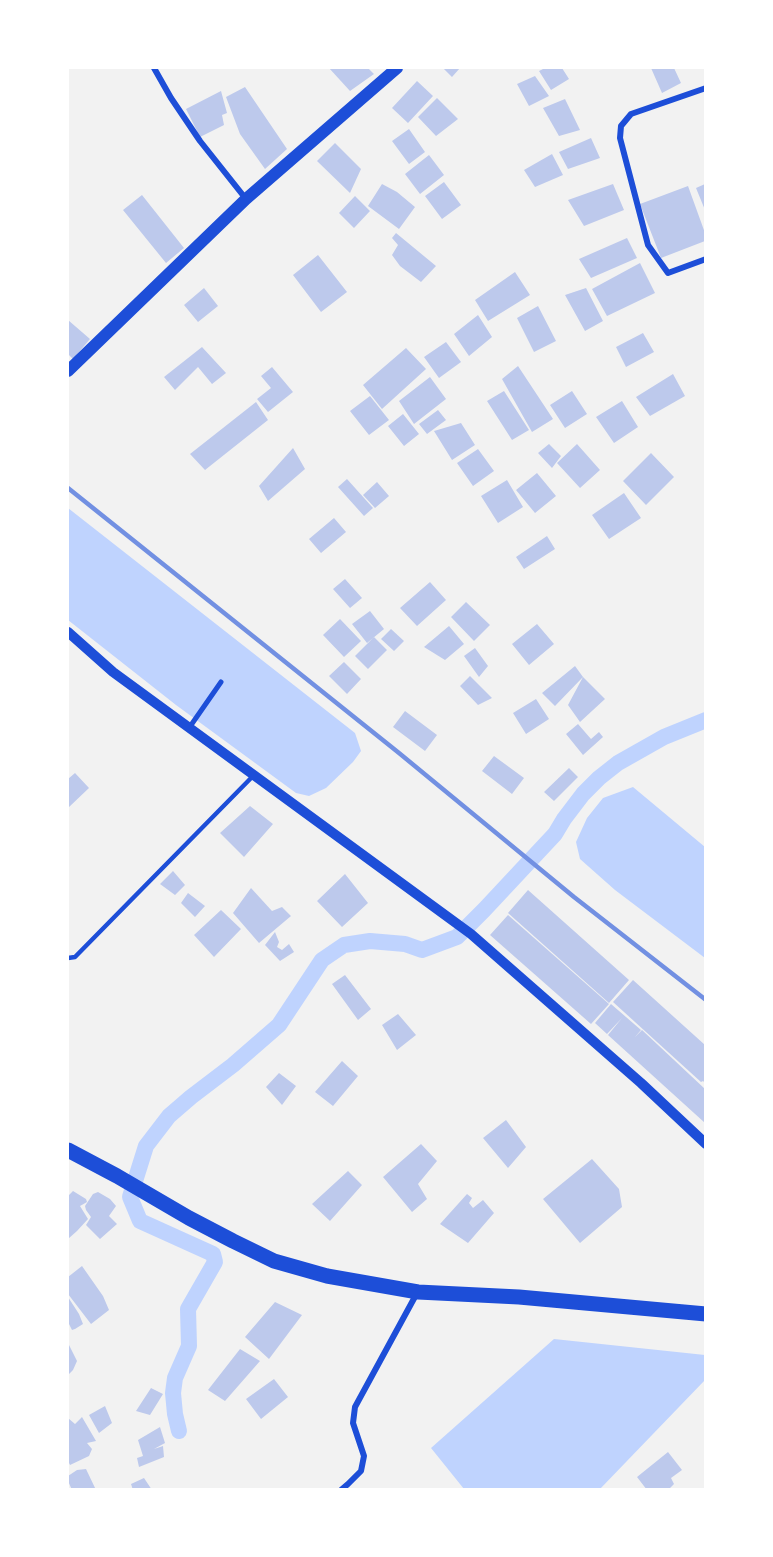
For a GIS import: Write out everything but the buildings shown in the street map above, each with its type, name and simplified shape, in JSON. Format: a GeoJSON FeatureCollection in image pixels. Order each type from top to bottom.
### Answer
{"type":"FeatureCollection","features":[{"type":"Feature","properties":{"kind":"main road"},"geometry":{"type":"LineString","coordinates":[[68,371],[246,199],[397,68]]}},
{"type":"Feature","properties":{"kind":"main road"},"geometry":{"type":"LineString","coordinates":[[69,1153],[117,1176],[189,1218],[274,1261],[327,1276],[418,1292],[519,1297],[705,1314]]}},
{"type":"Feature","properties":{"kind":"street"},"geometry":{"type":"LineString","coordinates":[[154,68],[200,141],[246,199]]}},
{"type":"Feature","properties":{"kind":"street"},"geometry":{"type":"LineString","coordinates":[[705,88],[632,114],[621,126],[620,138],[648,245],[668,273],[705,259]]}},
{"type":"Feature","properties":{"kind":"street"},"geometry":{"type":"LineString","coordinates":[[68,632],[113,672],[471,934],[641,1083],[705,1144]]}},
{"type":"Feature","properties":{"kind":"street"},"geometry":{"type":"LineString","coordinates":[[189,728],[221,682]]}},
{"type":"Feature","properties":{"kind":"street"},"geometry":{"type":"LineString","coordinates":[[341,1490],[361,1471],[364,1456],[353,1423],[355,1407],[418,1292]]}},
{"type":"Feature","properties":{"kind":"lane"},"geometry":{"type":"LineString","coordinates":[[68,958],[75,957],[254,775]]}},
{"type":"Feature","properties":{"kind":"water"},"geometry":{"type":"Polygon","coordinates":[[[68,508],[355,733],[361,751],[353,762],[326,788],[309,796],[296,793],[176,705],[68,620],[68,508]]]}},
{"type":"Feature","properties":{"kind":"water"},"geometry":{"type":"Polygon","coordinates":[[[633,787],[705,847],[705,958],[615,890],[580,859],[576,842],[587,818],[603,798],[633,787]]]}},
{"type":"Feature","properties":{"kind":"water"},"geometry":{"type":"Polygon","coordinates":[[[554,1339],[705,1355],[705,1380],[600,1489],[464,1489],[431,1448],[554,1339]]]}},
{"type":"Feature","properties":{"kind":"waterway"},"geometry":{"type":"LineString","coordinates":[[179,1431],[173,1393],[175,1378],[189,1346],[188,1309],[215,1262],[213,1254],[140,1221],[130,1197],[146,1146],[169,1116],[279,1025],[322,960],[344,945],[370,941],[405,944],[422,950],[457,937],[555,834],[583,794],[599,778],[618,763],[664,737],[706,720]]}},
{"type":"Feature","properties":{"kind":"railway"},"geometry":{"type":"LineString","coordinates":[[68,488],[399,753],[574,897],[706,1000]]}}]}
